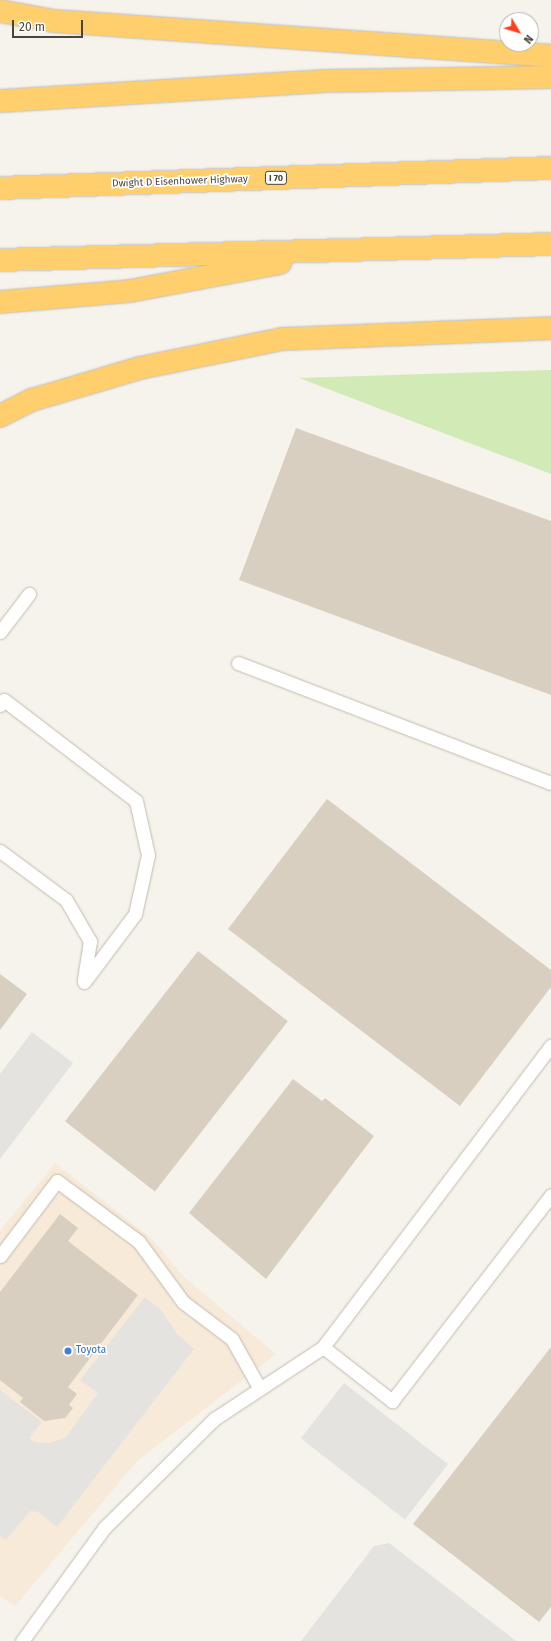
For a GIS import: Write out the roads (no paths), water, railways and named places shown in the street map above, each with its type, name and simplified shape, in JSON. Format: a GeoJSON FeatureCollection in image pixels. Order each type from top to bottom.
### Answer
{"type":"FeatureCollection","features":[{"type":"Feature","properties":{"kind":"highway"},"geometry":{"type":"LineString","coordinates":[[0,11],[54,21],[551,56]]}},
{"type":"Feature","properties":{"kind":"highway"},"geometry":{"type":"LineString","coordinates":[[0,101],[325,81],[551,77]]}},
{"type":"Feature","properties":{"kind":"highway","name":"Dwight D Eisenhower Highway"},"geometry":{"type":"LineString","coordinates":[[0,188],[551,168]]}},
{"type":"Feature","properties":{"kind":"highway"},"geometry":{"type":"LineString","coordinates":[[0,260],[551,244]]}},
{"type":"Feature","properties":{"kind":"highway"},"geometry":{"type":"LineString","coordinates":[[0,302],[130,291],[345,250]]}},
{"type":"Feature","properties":{"kind":"highway"},"geometry":{"type":"LineString","coordinates":[[0,416],[32,400],[140,368],[282,339],[551,328]]}},
{"type":"Feature","properties":{"kind":"lane"},"geometry":{"type":"LineString","coordinates":[[0,632],[29,594]]}},
{"type":"Feature","properties":{"kind":"lane"},"geometry":{"type":"LineString","coordinates":[[238,663],[551,783]]}},
{"type":"Feature","properties":{"kind":"lane"},"geometry":{"type":"LineString","coordinates":[[0,851],[66,900],[90,941],[84,982],[135,914],[148,855],[136,801],[1,701]]}},
{"type":"Feature","properties":{"kind":"lane"},"geometry":{"type":"LineString","coordinates":[[22,1641],[104,1528],[214,1419],[323,1347],[551,1045]]}},
{"type":"Feature","properties":{"kind":"lane"},"geometry":{"type":"LineString","coordinates":[[0,1256],[57,1181],[139,1242],[183,1302],[232,1339],[260,1389]]}},
{"type":"Feature","properties":{"kind":"lane"},"geometry":{"type":"LineString","coordinates":[[323,1347],[392,1401],[551,1194]]}},
{"type":"Feature","properties":{"kind":"place","name":"Toyota"},"geometry":{"type":"Point","coordinates":[68,1351]}}]}
